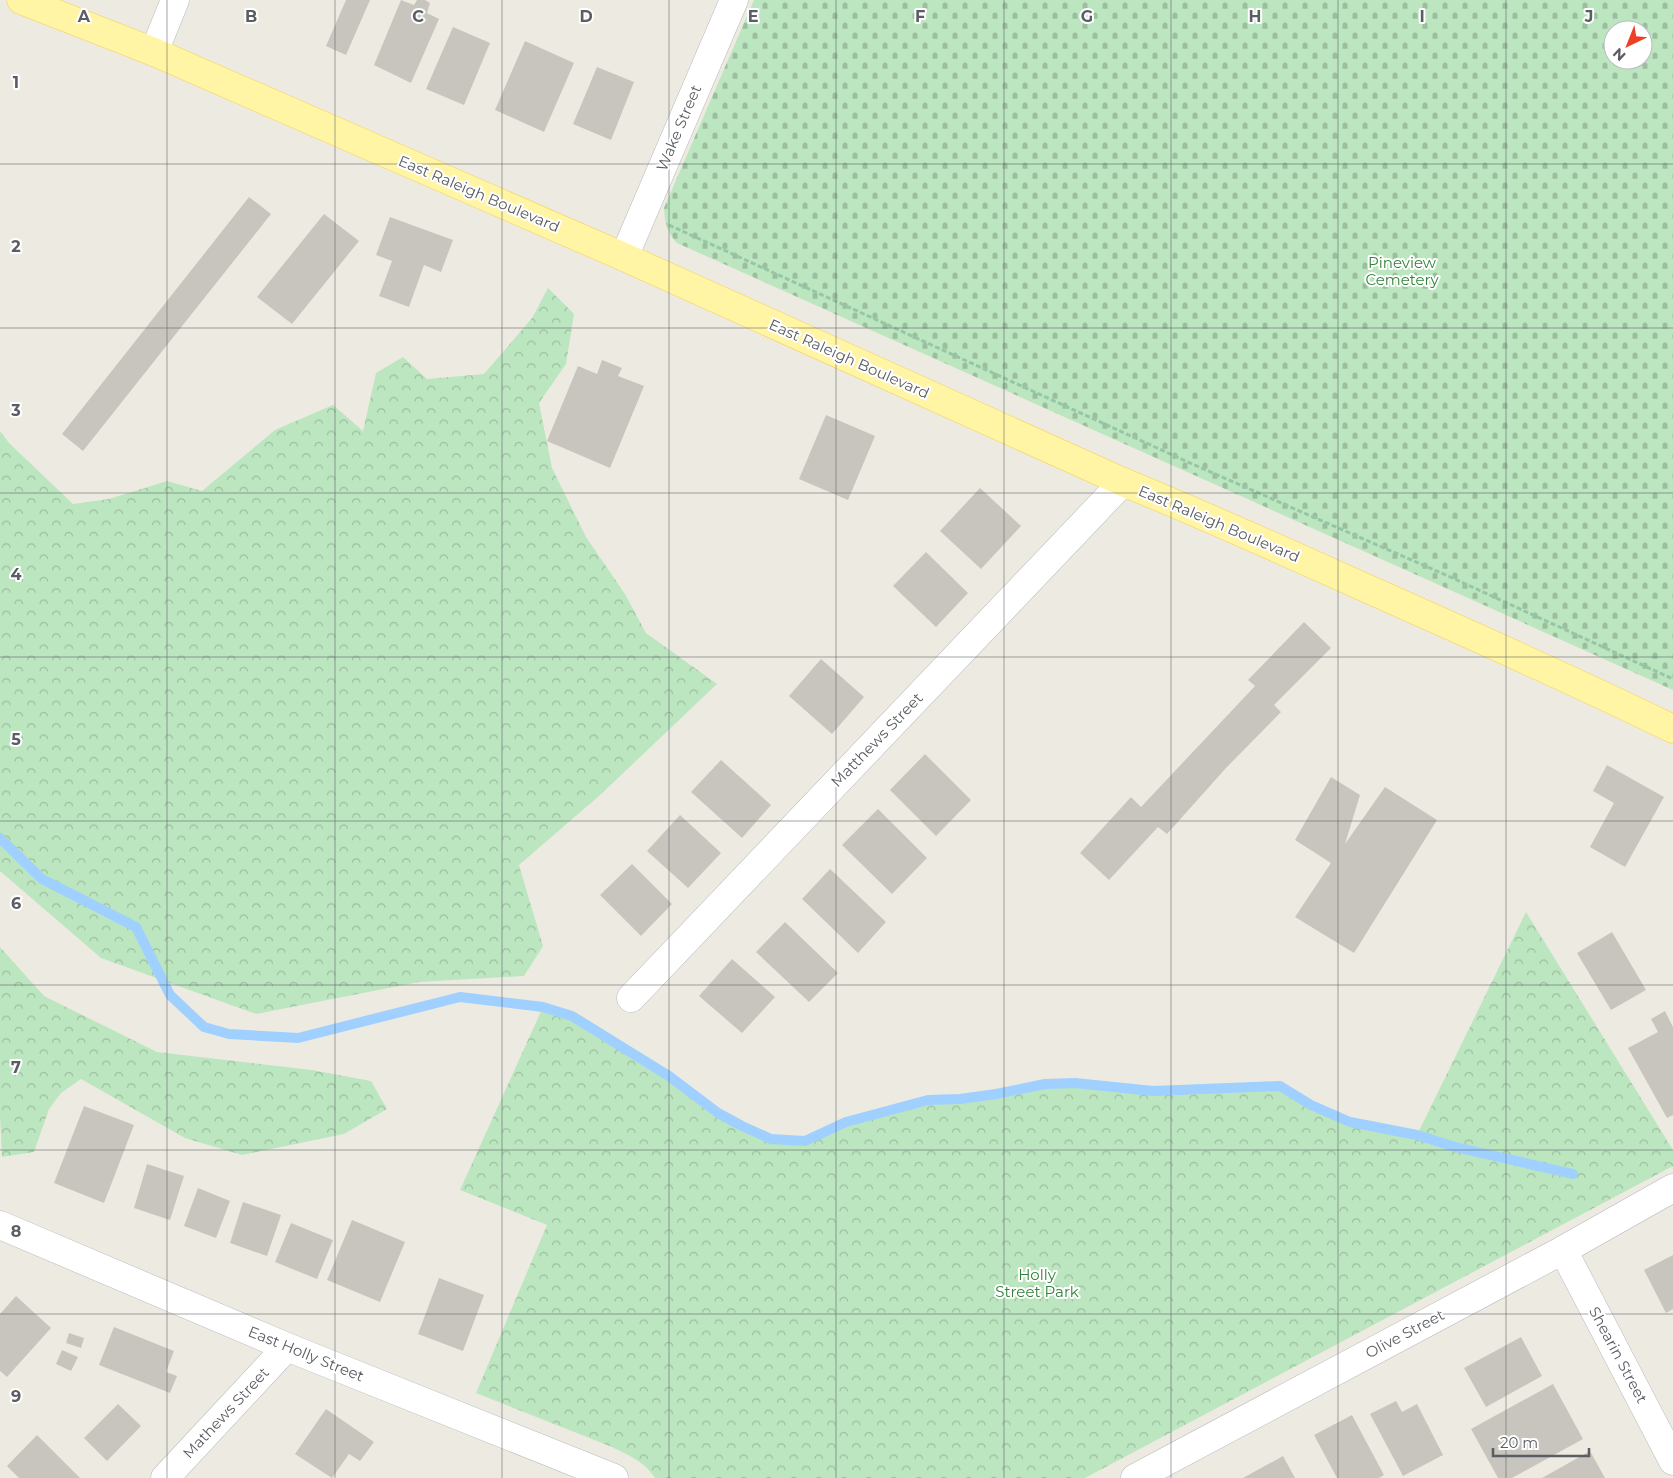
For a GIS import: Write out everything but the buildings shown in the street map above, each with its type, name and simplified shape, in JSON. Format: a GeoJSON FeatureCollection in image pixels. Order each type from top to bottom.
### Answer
{"type":"FeatureCollection","features":[{"type":"Feature","properties":{"kind":"main road","name":"East Raleigh Boulevard"},"geometry":{"type":"LineString","coordinates":[[20,0],[154,52],[624,257],[1123,482],[1208,517],[1673,728]]}},
{"type":"Feature","properties":{"kind":"street"},"geometry":{"type":"LineString","coordinates":[[154,52],[175,0]]}},
{"type":"Feature","properties":{"kind":"street","name":"Wake Street"},"geometry":{"type":"LineString","coordinates":[[624,257],[734,0]]}},
{"type":"Feature","properties":{"kind":"street","name":"Matthews Street"},"geometry":{"type":"LineString","coordinates":[[631,998],[1123,482]]}},
{"type":"Feature","properties":{"kind":"street","name":"Olive Street"},"geometry":{"type":"LineString","coordinates":[[1135,1478],[1563,1250],[1673,1188]]}},
{"type":"Feature","properties":{"kind":"street","name":"East Holly Street"},"geometry":{"type":"LineString","coordinates":[[0,1226],[287,1347],[614,1478]]}},
{"type":"Feature","properties":{"kind":"street","name":"Shearin Street"},"geometry":{"type":"LineString","coordinates":[[1563,1250],[1673,1461]]}},
{"type":"Feature","properties":{"kind":"street","name":"Mathews Street"},"geometry":{"type":"LineString","coordinates":[[165,1478],[287,1347]]}},
{"type":"Feature","properties":{"kind":"path"},"geometry":{"type":"LineString","coordinates":[[665,223],[1181,459],[1448,576],[1673,679]]}},
{"type":"Feature","properties":{"kind":"green space","name":"Pineview Cemetery"},"geometry":{"type":"Polygon","coordinates":[[[754,0],[1673,0],[1673,690],[677,243],[667,227],[664,208],[754,0]]]}},
{"type":"Feature","properties":{"kind":"green space"},"geometry":{"type":"Polygon","coordinates":[[[548,288],[574,314],[566,364],[539,403],[552,468],[586,537],[625,594],[646,633],[717,684],[599,796],[519,865],[543,946],[524,976],[419,982],[256,1014],[101,958],[0,871],[0,431],[9,443],[73,504],[109,499],[167,481],[202,491],[275,430],[333,405],[363,431],[376,373],[403,357],[427,379],[484,374],[532,318],[548,288]]]}},
{"type":"Feature","properties":{"kind":"green space","name":"Holly Street Park"},"geometry":{"type":"Polygon","coordinates":[[[1526,912],[1673,1150],[1673,1166],[1085,1478],[655,1478],[641,1463],[612,1447],[476,1393],[547,1225],[460,1190],[543,1007],[572,1016],[669,1076],[718,1113],[771,1139],[805,1141],[846,1122],[928,1100],[960,1099],[1045,1084],[1075,1083],[1153,1091],[1280,1086],[1311,1105],[1350,1122],[1417,1135],[1526,912]]]}},
{"type":"Feature","properties":{"kind":"green space"},"geometry":{"type":"Polygon","coordinates":[[[0,947],[44,996],[157,1052],[312,1070],[371,1081],[387,1109],[344,1134],[242,1155],[185,1138],[81,1079],[61,1093],[49,1109],[34,1152],[2,1157],[0,1115],[0,947]]]}},
{"type":"Feature","properties":{"kind":"waterway"},"geometry":{"type":"LineString","coordinates":[[0,838],[42,879],[136,927],[170,995],[204,1027],[229,1034],[298,1038],[460,997],[543,1007],[572,1016],[669,1076],[718,1113],[771,1139],[805,1141],[846,1122],[928,1100],[960,1099],[1045,1084],[1075,1083],[1153,1091],[1280,1086],[1311,1105],[1350,1122],[1417,1135],[1455,1147],[1573,1174]]}}]}
